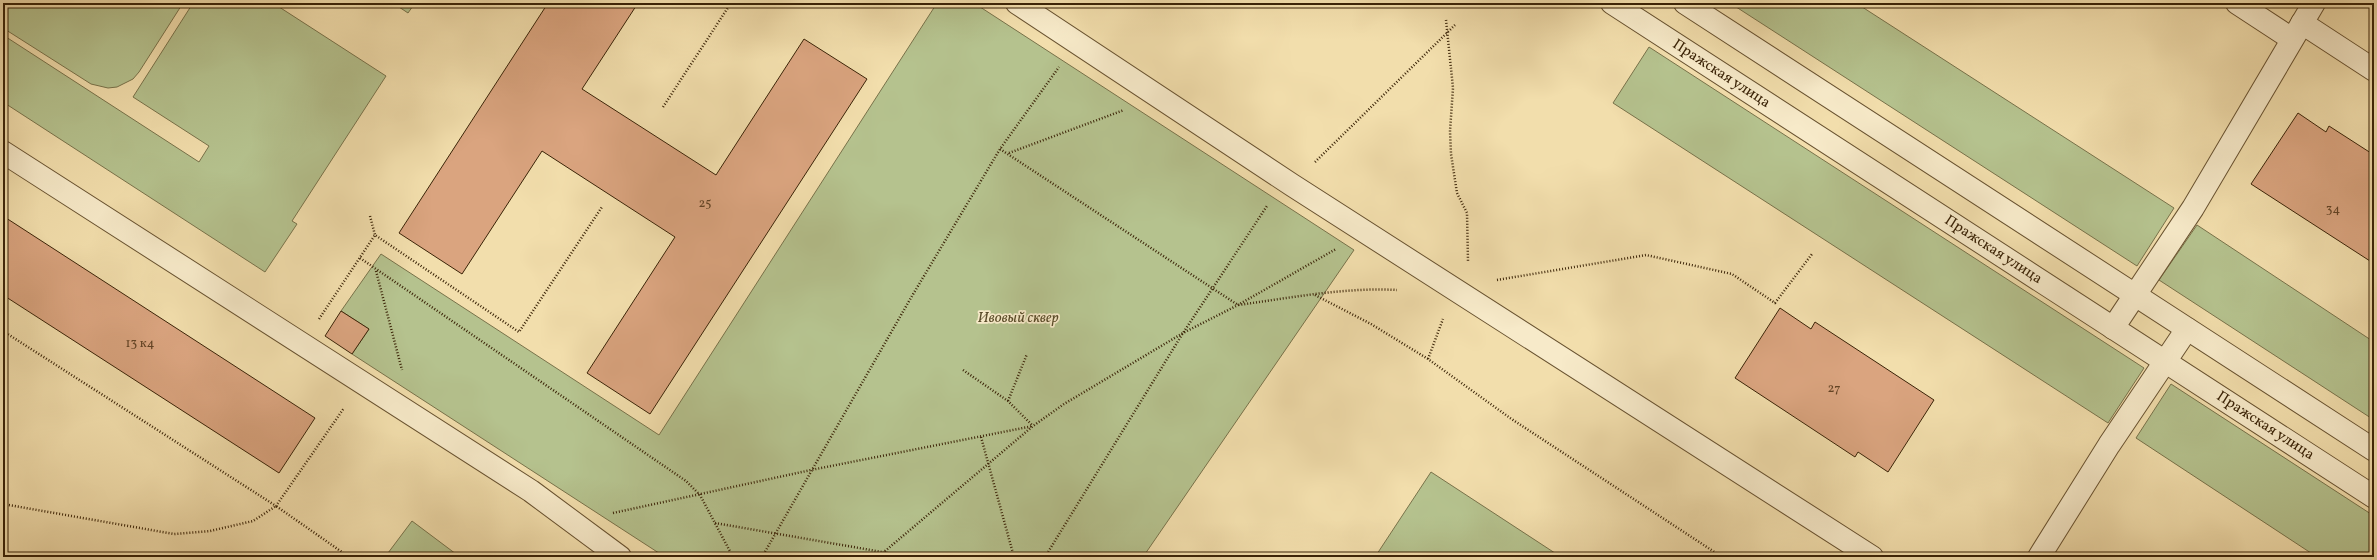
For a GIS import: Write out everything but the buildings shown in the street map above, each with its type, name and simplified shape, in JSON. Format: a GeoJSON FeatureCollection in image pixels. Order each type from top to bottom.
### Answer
{"type":"FeatureCollection","features":[{"type":"Feature","properties":{"kind":"street"},"geometry":{"type":"LineString","coordinates":[[1017,3],[1292,185],[1365,232],[1464,290],[1872,557]]}},
{"type":"Feature","properties":{"kind":"street","name":"Пражская улица"},"geometry":{"type":"LineString","coordinates":[[1612,3],[2374,497]]}},
{"type":"Feature","properties":{"kind":"street"},"geometry":{"type":"LineString","coordinates":[[1684,3],[2374,450]]}},
{"type":"Feature","properties":{"kind":"street"},"geometry":{"type":"LineString","coordinates":[[2237,3],[2297,31],[2374,70]]}},
{"type":"Feature","properties":{"kind":"street"},"geometry":{"type":"LineString","coordinates":[[2113,328],[2136,296],[2193,208],[2314,3]]}},
{"type":"Feature","properties":{"kind":"street"},"geometry":{"type":"LineString","coordinates":[[3,152],[531,491],[620,557]]}},
{"type":"Feature","properties":{"kind":"street"},"geometry":{"type":"LineString","coordinates":[[2039,557],[2109,445],[2187,328]]}},
{"type":"Feature","properties":{"kind":"path"},"geometry":{"type":"LineString","coordinates":[[663,107],[732,3]]}},
{"type":"Feature","properties":{"kind":"path"},"geometry":{"type":"LineString","coordinates":[[1428,359],[1441,322],[1464,290],[1468,270],[1467,213],[1457,194],[1451,154],[1450,131],[1453,88],[1446,34],[1446,20]]}},
{"type":"Feature","properties":{"kind":"path"},"geometry":{"type":"LineString","coordinates":[[1045,557],[1183,333],[1272,200],[1292,185],[1455,26]]}},
{"type":"Feature","properties":{"kind":"path"},"geometry":{"type":"LineString","coordinates":[[762,557],[811,470],[1000,149],[1077,43]]}},
{"type":"Feature","properties":{"kind":"path"},"geometry":{"type":"LineString","coordinates":[[1008,153],[1123,111],[1152,93]]}},
{"type":"Feature","properties":{"kind":"path"},"geometry":{"type":"LineString","coordinates":[[1000,149],[1213,287],[1238,305],[1314,294],[1381,289],[1402,290]]}},
{"type":"Feature","properties":{"kind":"path"},"geometry":{"type":"LineString","coordinates":[[370,216],[375,235],[519,332],[602,207]]}},
{"type":"Feature","properties":{"kind":"path"},"geometry":{"type":"LineString","coordinates":[[878,557],[1033,426],[1064,404],[1183,333],[1238,305],[1365,232]]}},
{"type":"Feature","properties":{"kind":"path"},"geometry":{"type":"LineString","coordinates":[[302,344],[375,235]]}},
{"type":"Feature","properties":{"kind":"path"},"geometry":{"type":"LineString","coordinates":[[1464,290],[1485,282],[1646,255],[1732,274],[1775,303],[1812,254]]}},
{"type":"Feature","properties":{"kind":"path"},"geometry":{"type":"LineString","coordinates":[[360,258],[686,481],[700,495],[733,557]]}},
{"type":"Feature","properties":{"kind":"path"},"geometry":{"type":"LineString","coordinates":[[376,270],[414,416]]}},
{"type":"Feature","properties":{"kind":"path"},"geometry":{"type":"LineString","coordinates":[[1314,294],[1371,324],[1428,359],[1510,418],[1722,557]]}},
{"type":"Feature","properties":{"kind":"path"},"geometry":{"type":"LineString","coordinates":[[3,331],[276,506],[350,557]]}},
{"type":"Feature","properties":{"kind":"path"},"geometry":{"type":"LineString","coordinates":[[1008,402],[1027,354]]}},
{"type":"Feature","properties":{"kind":"path"},"geometry":{"type":"LineString","coordinates":[[963,370],[1008,402],[1033,426]]}},
{"type":"Feature","properties":{"kind":"path"},"geometry":{"type":"LineString","coordinates":[[3,504],[174,534],[210,531],[253,521],[276,506],[362,383]]}},
{"type":"Feature","properties":{"kind":"path"},"geometry":{"type":"LineString","coordinates":[[572,522],[811,470],[1033,426]]}},
{"type":"Feature","properties":{"kind":"path"},"geometry":{"type":"LineString","coordinates":[[981,437],[1014,557]]}},
{"type":"Feature","properties":{"kind":"path"},"geometry":{"type":"LineString","coordinates":[[715,523],[911,557]]}},
{"type":"Feature","properties":{"kind":"green space"},"geometry":{"type":"Polygon","coordinates":[[[3,3],[183,3],[133,79],[117,87],[108,88],[91,84],[3,28],[3,3]]]}},
{"type":"Feature","properties":{"kind":"green space"},"geometry":{"type":"Polygon","coordinates":[[[193,3],[273,3],[386,76],[292,221],[297,224],[265,272],[3,102],[3,35],[199,162],[209,146],[133,97],[193,3]]]}},
{"type":"Feature","properties":{"kind":"green space"},"geometry":{"type":"Polygon","coordinates":[[[393,3],[415,3],[408,13],[393,3]]]}},
{"type":"Feature","properties":{"kind":"green space","name":"Ивовый сквер"},"geometry":{"type":"Polygon","coordinates":[[[937,3],[974,3],[1354,250],[1143,557],[665,557],[352,354],[369,329],[341,311],[381,254],[659,435],[937,3]]]}},
{"type":"Feature","properties":{"kind":"green space"},"geometry":{"type":"Polygon","coordinates":[[[1730,3],[1856,3],[2174,208],[2137,266],[1730,3]]]}},
{"type":"Feature","properties":{"kind":"green space"},"geometry":{"type":"Polygon","coordinates":[[[1649,47],[2144,368],[2108,423],[1613,103],[1649,47]]]}},
{"type":"Feature","properties":{"kind":"green space"},"geometry":{"type":"Polygon","coordinates":[[[2197,225],[2374,342],[2374,420],[2159,280],[2197,225]]]}},
{"type":"Feature","properties":{"kind":"green space"},"geometry":{"type":"Polygon","coordinates":[[[2171,384],[2374,516],[2374,557],[2317,557],[2136,438],[2171,384]]]}},
{"type":"Feature","properties":{"kind":"green space"},"geometry":{"type":"Polygon","coordinates":[[[1431,472],[1561,557],[1375,557],[1431,472]]]}},
{"type":"Feature","properties":{"kind":"green space"},"geometry":{"type":"Polygon","coordinates":[[[412,521],[460,557],[385,557],[412,521]]]}}]}
